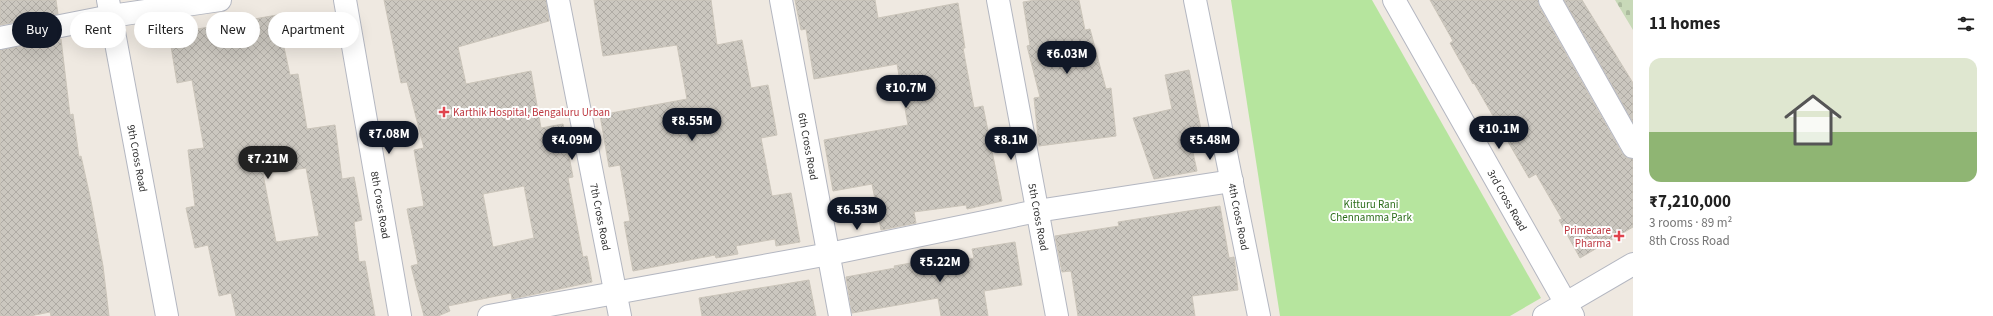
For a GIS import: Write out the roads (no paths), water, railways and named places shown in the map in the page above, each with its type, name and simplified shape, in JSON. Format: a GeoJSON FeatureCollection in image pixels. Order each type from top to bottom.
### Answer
{"type":"FeatureCollection","features":[{"type":"Feature","properties":{"kind":"street"},"geometry":{"type":"LineString","coordinates":[[0,38],[110,8],[220,0]]}},
{"type":"Feature","properties":{"kind":"street","name":"8th Cross Road"},"geometry":{"type":"LineString","coordinates":[[344,0],[400,316]]}},
{"type":"Feature","properties":{"kind":"street","name":"7th Cross Road"},"geometry":{"type":"LineString","coordinates":[[558,0],[620,316]]}},
{"type":"Feature","properties":{"kind":"street","name":"6th Cross Road"},"geometry":{"type":"LineString","coordinates":[[781,0],[840,316]]}},
{"type":"Feature","properties":{"kind":"street","name":"5th Cross Road"},"geometry":{"type":"LineString","coordinates":[[998,0],[1057,316]]}},
{"type":"Feature","properties":{"kind":"street","name":"4th Cross Road"},"geometry":{"type":"LineString","coordinates":[[1195,0],[1259,316]]}},
{"type":"Feature","properties":{"kind":"street","name":"3rd Cross Road"},"geometry":{"type":"LineString","coordinates":[[1394,0],[1569,310]]}},
{"type":"Feature","properties":{"kind":"street"},"geometry":{"type":"LineString","coordinates":[[1550,0],[1633,147]]}},
{"type":"Feature","properties":{"kind":"street","name":"9th Cross Road"},"geometry":{"type":"LineString","coordinates":[[110,8],[167,316]]}},
{"type":"Feature","properties":{"kind":"street"},"geometry":{"type":"LineString","coordinates":[[489,316],[829,254],[1037,211],[1232,182]]}},
{"type":"Feature","properties":{"kind":"street"},"geometry":{"type":"LineString","coordinates":[[1544,316],[1569,310],[1633,264]]}},
{"type":"Feature","properties":{"kind":"place","name":"Karthik Hospital, Bengaluru Urban"},"geometry":{"type":"Point","coordinates":[444,112]}},
{"type":"Feature","properties":{"kind":"place","name":"Primecare Pharma"},"geometry":{"type":"Point","coordinates":[1619,236]}},
{"type":"Feature","properties":{"kind":"park label","name":"Kitturu Rani Chennamma Park"},"geometry":{"type":"Point","coordinates":[1371,210]}}]}
